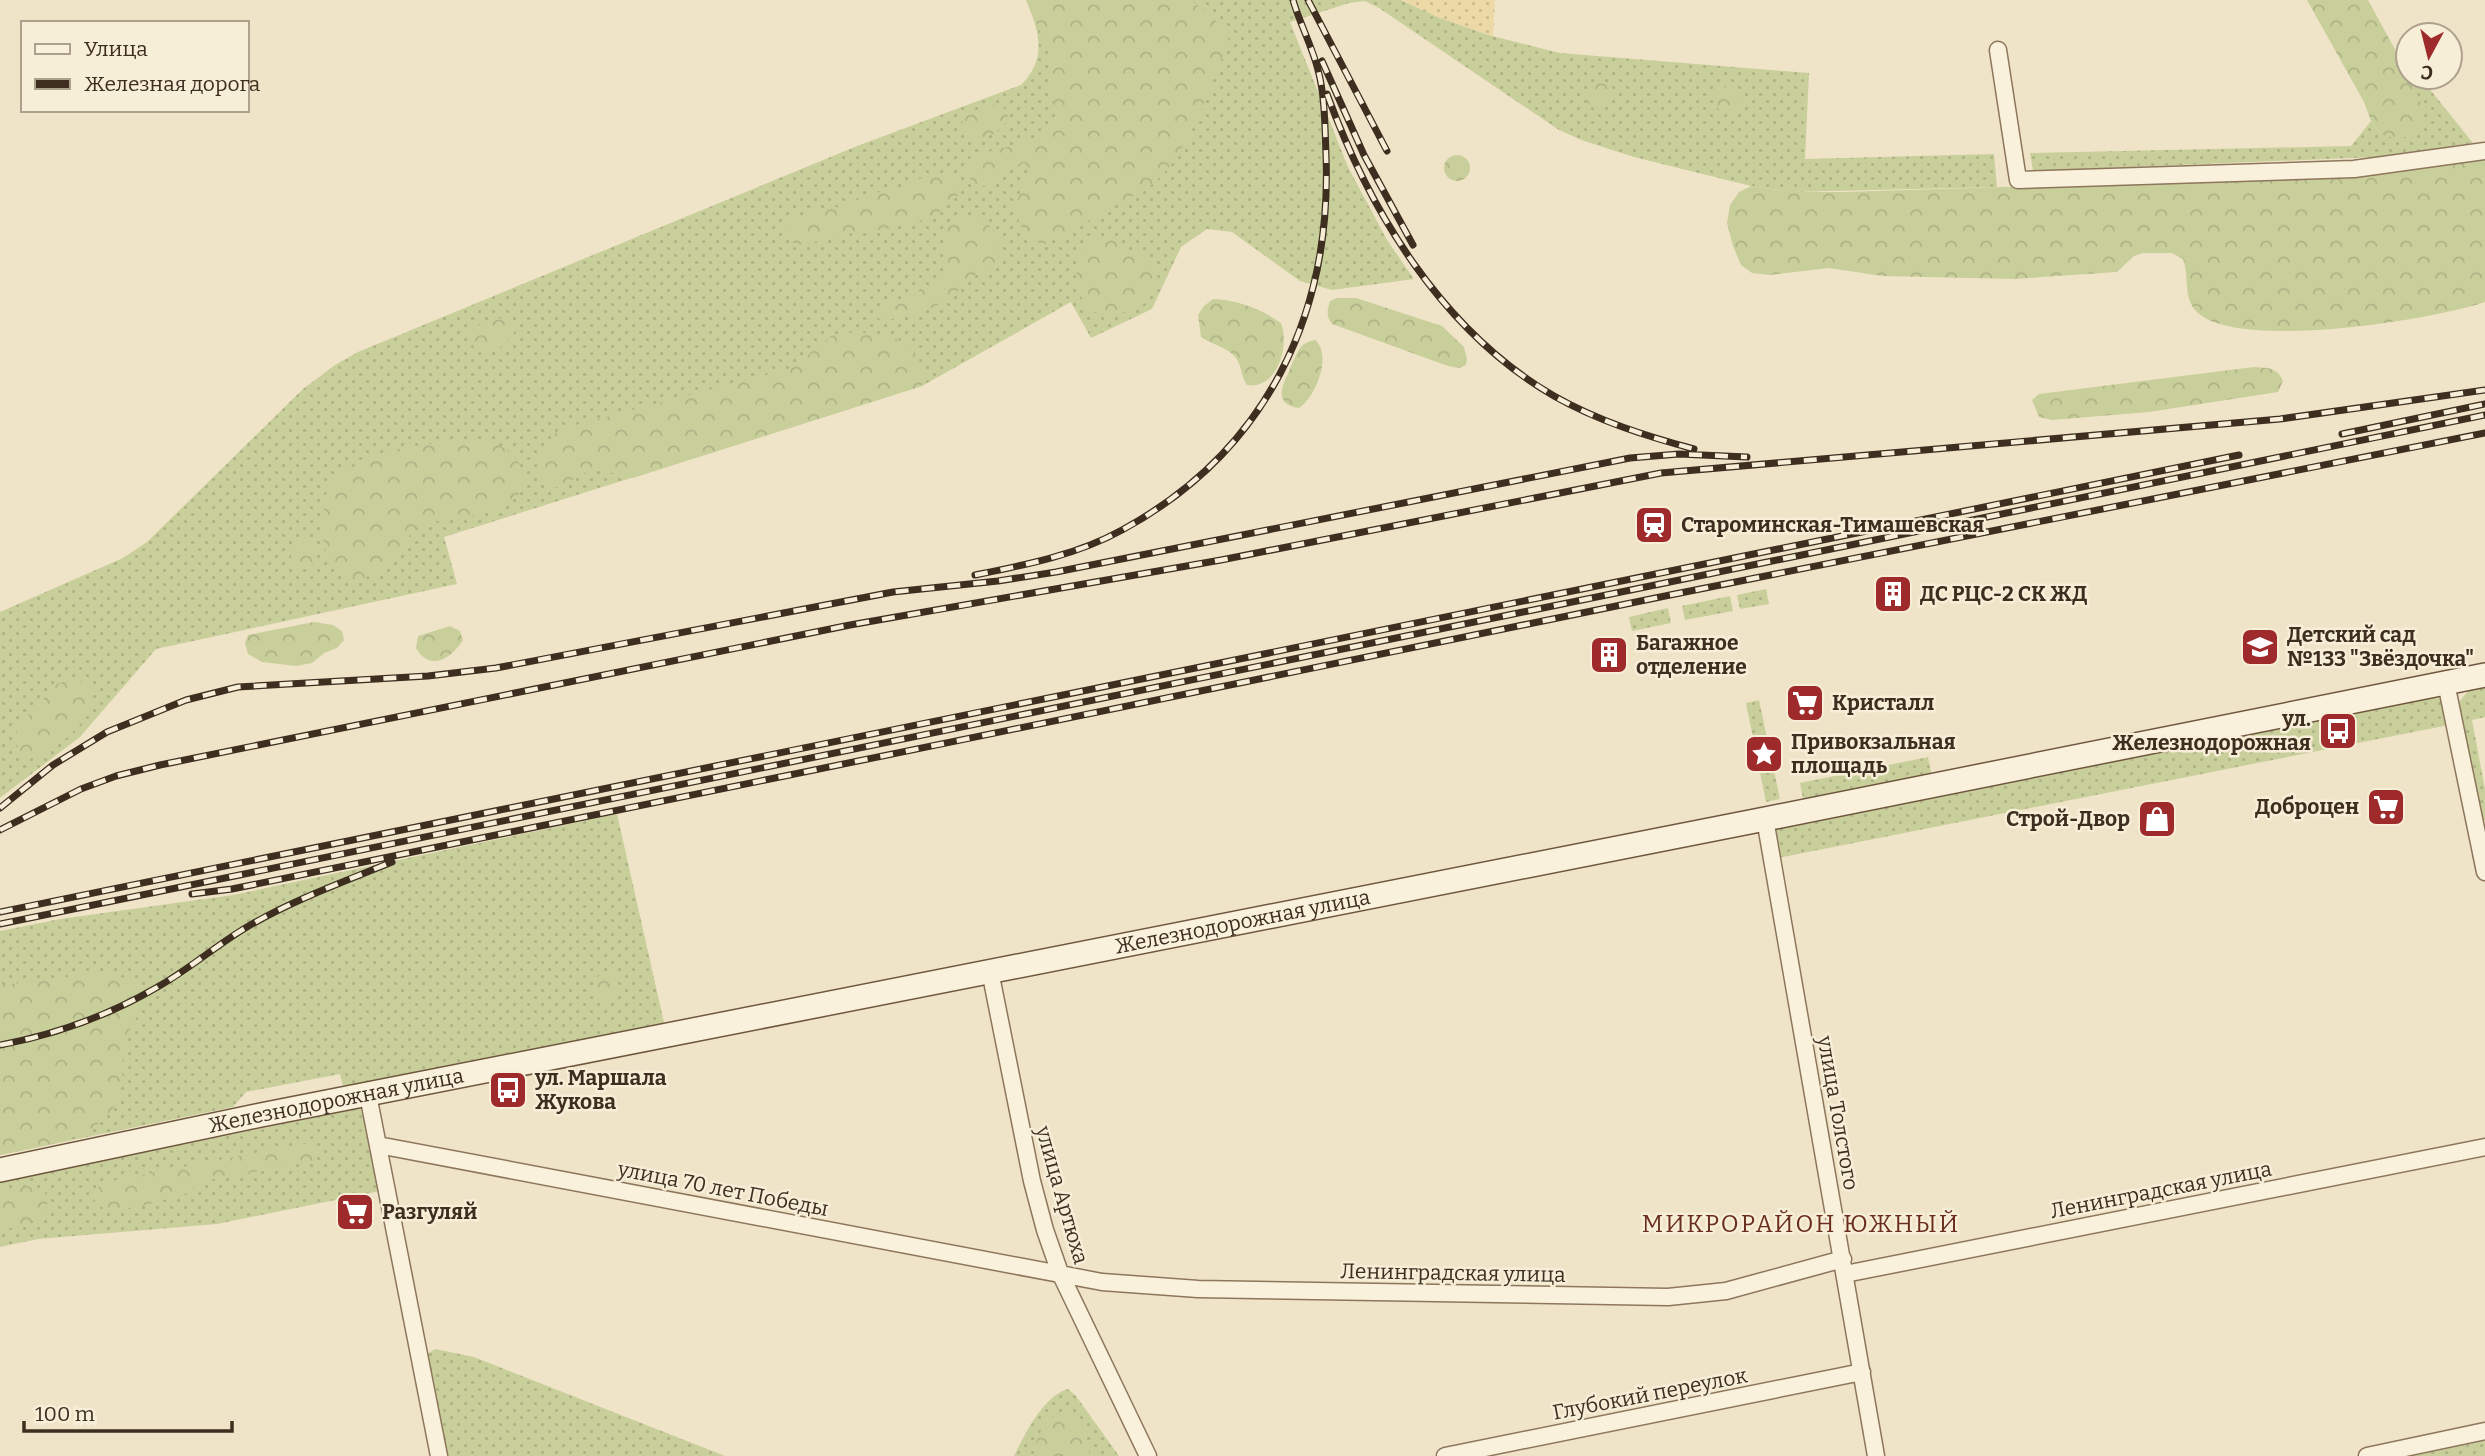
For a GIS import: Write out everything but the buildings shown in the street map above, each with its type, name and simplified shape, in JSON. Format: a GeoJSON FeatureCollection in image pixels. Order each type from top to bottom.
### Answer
{"type":"FeatureCollection","features":[{"type":"Feature","properties":{"kind":"main road","name":"Железнодорожная улица"},"geometry":{"type":"LineString","coordinates":[[0,1170],[261,1115],[1765,820],[2485,675]]}},
{"type":"Feature","properties":{"kind":"street"},"geometry":{"type":"LineString","coordinates":[[1998,50],[2018,180],[2354,169],[2485,151]]}},
{"type":"Feature","properties":{"kind":"street"},"geometry":{"type":"LineString","coordinates":[[2446,683],[2484,867]]}},
{"type":"Feature","properties":{"kind":"street","name":"улица Толстого"},"geometry":{"type":"LineString","coordinates":[[1765,820],[1876,1456]]}},
{"type":"Feature","properties":{"kind":"street","name":"улица Артюха"},"geometry":{"type":"LineString","coordinates":[[990,971],[1032,1181],[1045,1230],[1060,1273],[1148,1456]]}},
{"type":"Feature","properties":{"kind":"street"},"geometry":{"type":"LineString","coordinates":[[368,1095],[439,1456]]}},
{"type":"Feature","properties":{"kind":"street","name":"улица 70 лет Победы"},"geometry":{"type":"LineString","coordinates":[[378,1145],[1060,1273]]}},
{"type":"Feature","properties":{"kind":"street","name":"Ленинградская улица"},"geometry":{"type":"LineString","coordinates":[[1060,1273],[1102,1282],[1198,1289],[1668,1297],[1726,1291],[2485,1147]]}},
{"type":"Feature","properties":{"kind":"street","name":"Глубокий переулок"},"geometry":{"type":"LineString","coordinates":[[1445,1456],[1862,1373]]}},
{"type":"Feature","properties":{"kind":"street"},"geometry":{"type":"LineString","coordinates":[[2367,1456],[2485,1431]]}},
{"type":"Feature","properties":{"kind":"green space"},"geometry":{"type":"Polygon","coordinates":[[[1026,0],[1401,0],[1440,18],[1492,36],[1560,53],[1809,73],[1805,159],[1994,154],[1997,187],[1792,192],[1751,186],[1634,157],[1559,130],[1379,8],[1365,1],[1349,3],[1290,22],[1348,167],[1387,240],[1414,279],[1332,290],[1300,281],[1232,232],[1207,229],[1181,247],[1152,309],[1091,338],[1071,302],[922,386],[444,537],[457,584],[156,649],[80,737],[0,798],[0,612],[123,558],[147,542],[303,389],[358,352],[857,146],[1021,85],[1030,75],[1038,54],[1037,33],[1026,0]]]}},
{"type":"Feature","properties":{"kind":"green space"},"geometry":{"type":"Polygon","coordinates":[[[1026,0],[1190,0],[1211,15],[1229,37],[1196,122],[1176,158],[1164,173],[1150,186],[1047,244],[1027,234],[1017,214],[1018,199],[1030,168],[1024,163],[1018,165],[990,184],[977,187],[965,168],[971,157],[1032,140],[1047,132],[1054,122],[1049,57],[1026,0]]]}},
{"type":"Feature","properties":{"kind":"green space"},"geometry":{"type":"Polygon","coordinates":[[[2307,0],[2368,0],[2394,47],[2394,91],[2416,91],[2422,109],[2420,124],[2412,135],[2398,139],[2382,135],[2371,121],[2364,102],[2307,0]]]}},
{"type":"Feature","properties":{"kind":"green space"},"geometry":{"type":"Polygon","coordinates":[[[1599,83],[1608,87],[1612,96],[1608,105],[1599,109],[1590,105],[1586,96],[1590,87],[1599,83]]]}},
{"type":"Feature","properties":{"kind":"green space"},"geometry":{"type":"Polygon","coordinates":[[[1728,87],[1737,91],[1741,100],[1737,109],[1728,113],[1719,109],[1715,100],[1719,91],[1728,87]]]}},
{"type":"Feature","properties":{"kind":"green space"},"geometry":{"type":"Polygon","coordinates":[[[2410,91],[2431,91],[2473,143],[2377,157],[2033,171],[2030,153],[2351,146],[2371,121],[2382,135],[2410,91]]]}},
{"type":"Feature","properties":{"kind":"green space"},"geometry":{"type":"Polygon","coordinates":[[[995,104],[1005,109],[1009,118],[995,133],[971,139],[962,127],[963,115],[995,104]]]}},
{"type":"Feature","properties":{"kind":"green space"},"geometry":{"type":"Polygon","coordinates":[[[1457,155],[1466,159],[1470,168],[1466,177],[1457,181],[1448,177],[1444,168],[1448,159],[1457,155]]]}},
{"type":"Feature","properties":{"kind":"green space"},"geometry":{"type":"Polygon","coordinates":[[[2485,158],[2485,302],[2424,317],[2337,328],[2253,330],[2220,324],[2198,313],[2193,307],[2188,294],[2183,259],[2172,253],[2143,253],[2134,256],[2117,272],[2014,279],[1882,276],[1829,268],[1770,275],[1752,273],[1741,265],[1727,223],[1730,205],[1739,192],[1751,186],[1792,192],[1843,192],[2347,176],[2379,174],[2485,158]]]}},
{"type":"Feature","properties":{"kind":"green space"},"geometry":{"type":"Polygon","coordinates":[[[942,173],[956,180],[958,195],[946,207],[917,222],[835,236],[807,244],[797,244],[787,238],[786,228],[792,219],[822,208],[840,207],[871,194],[907,186],[927,175],[942,173]]]}},
{"type":"Feature","properties":{"kind":"green space"},"geometry":{"type":"Polygon","coordinates":[[[960,219],[976,219],[990,226],[995,232],[1000,252],[993,265],[972,276],[960,289],[932,308],[899,318],[879,319],[876,315],[877,308],[921,291],[942,277],[946,262],[943,240],[945,233],[960,219]]]}},
{"type":"Feature","properties":{"kind":"green space"},"geometry":{"type":"Polygon","coordinates":[[[1100,238],[1115,241],[1130,252],[1149,257],[1156,264],[1156,282],[1144,305],[1106,315],[1091,310],[1084,302],[1077,282],[1079,259],[1090,243],[1100,238]]]}},
{"type":"Feature","properties":{"kind":"green space"},"geometry":{"type":"Polygon","coordinates":[[[1337,298],[1356,298],[1442,326],[1464,347],[1466,365],[1459,368],[1448,366],[1332,324],[1328,308],[1330,301],[1337,298]]]}},
{"type":"Feature","properties":{"kind":"green space"},"geometry":{"type":"Polygon","coordinates":[[[1213,299],[1249,306],[1281,323],[1284,343],[1282,354],[1279,364],[1266,381],[1247,385],[1233,354],[1201,337],[1198,315],[1213,299]]]}},
{"type":"Feature","properties":{"kind":"green space"},"geometry":{"type":"Polygon","coordinates":[[[502,318],[512,323],[515,331],[499,349],[492,352],[480,351],[468,339],[470,328],[502,318]]]}},
{"type":"Feature","properties":{"kind":"green space"},"geometry":{"type":"Polygon","coordinates":[[[841,333],[874,333],[904,343],[912,350],[922,367],[922,386],[633,478],[593,471],[558,487],[551,488],[544,481],[541,458],[548,442],[560,429],[792,368],[831,336],[841,333]]]}},
{"type":"Feature","properties":{"kind":"green space"},"geometry":{"type":"Polygon","coordinates":[[[1315,340],[1322,356],[1320,376],[1305,403],[1299,408],[1291,406],[1285,403],[1283,398],[1284,382],[1300,348],[1315,340]]]}},
{"type":"Feature","properties":{"kind":"green space"},"geometry":{"type":"Polygon","coordinates":[[[2254,367],[2272,369],[2278,373],[2283,381],[2278,392],[2149,412],[2052,420],[2039,417],[2032,400],[2039,394],[2254,367]]]}},
{"type":"Feature","properties":{"kind":"green space"},"geometry":{"type":"Polygon","coordinates":[[[465,441],[492,443],[506,450],[518,461],[524,475],[524,483],[516,497],[488,511],[423,524],[411,534],[390,563],[368,576],[352,578],[332,566],[327,555],[323,531],[325,499],[333,481],[356,465],[385,452],[465,441]]]}},
{"type":"Feature","properties":{"kind":"green space"},"geometry":{"type":"Polygon","coordinates":[[[304,541],[313,545],[317,554],[313,563],[304,567],[295,563],[291,554],[295,545],[304,541]]]}},
{"type":"Feature","properties":{"kind":"green space"},"geometry":{"type":"Polygon","coordinates":[[[1766,589],[1769,604],[1740,609],[1737,595],[1766,589]]]}},
{"type":"Feature","properties":{"kind":"green space"},"geometry":{"type":"Polygon","coordinates":[[[1730,596],[1733,611],[1685,620],[1682,606],[1730,596]]]}},
{"type":"Feature","properties":{"kind":"green space"},"geometry":{"type":"Polygon","coordinates":[[[1668,608],[1671,623],[1632,631],[1629,617],[1668,608]]]}},
{"type":"Feature","properties":{"kind":"green space"},"geometry":{"type":"Polygon","coordinates":[[[314,622],[333,625],[342,631],[344,640],[337,648],[324,653],[312,663],[296,666],[262,662],[248,654],[245,643],[248,635],[314,622]]]}},
{"type":"Feature","properties":{"kind":"green space"},"geometry":{"type":"Polygon","coordinates":[[[450,626],[460,631],[463,640],[447,657],[428,660],[416,648],[418,636],[450,626]]]}},
{"type":"Feature","properties":{"kind":"green space"},"geometry":{"type":"Polygon","coordinates":[[[71,679],[87,685],[92,695],[91,707],[83,720],[72,733],[45,752],[33,756],[22,754],[16,744],[17,728],[57,684],[71,679]]]}},
{"type":"Feature","properties":{"kind":"green space"},"geometry":{"type":"Polygon","coordinates":[[[2485,687],[2485,717],[2472,720],[2485,789],[2485,820],[2481,820],[2458,703],[2469,690],[2485,687]]]}},
{"type":"Feature","properties":{"kind":"green space"},"geometry":{"type":"Polygon","coordinates":[[[2435,697],[2442,700],[2449,725],[1778,858],[1771,829],[2435,697]]]}},
{"type":"Feature","properties":{"kind":"green space"},"geometry":{"type":"Polygon","coordinates":[[[1759,700],[1780,799],[1766,802],[1746,703],[1759,700]]]}},
{"type":"Feature","properties":{"kind":"green space"},"geometry":{"type":"Polygon","coordinates":[[[1928,757],[1932,777],[1804,804],[1800,783],[1928,757]]]}},
{"type":"Feature","properties":{"kind":"green space"},"geometry":{"type":"Polygon","coordinates":[[[617,814],[665,1027],[344,1090],[340,1074],[246,1092],[233,1107],[0,1155],[0,931],[60,919],[233,895],[617,814]]]}},
{"type":"Feature","properties":{"kind":"green space"},"geometry":{"type":"Polygon","coordinates":[[[611,972],[618,978],[614,996],[610,1001],[606,1001],[598,995],[594,980],[602,973],[611,972]]]}},
{"type":"Feature","properties":{"kind":"green space"},"geometry":{"type":"Polygon","coordinates":[[[83,973],[110,974],[127,979],[141,990],[146,998],[125,1040],[118,1100],[110,1114],[83,1133],[49,1145],[0,1155],[0,985],[59,979],[83,973]]]}},
{"type":"Feature","properties":{"kind":"green space"},"geometry":{"type":"Polygon","coordinates":[[[361,1108],[380,1191],[217,1224],[38,1239],[0,1247],[0,1182],[361,1108]]]}},
{"type":"Feature","properties":{"kind":"green space"},"geometry":{"type":"Polygon","coordinates":[[[302,1144],[314,1144],[318,1148],[315,1161],[198,1182],[188,1193],[123,1209],[101,1207],[94,1200],[94,1191],[105,1182],[302,1144]]]}},
{"type":"Feature","properties":{"kind":"green space"},"geometry":{"type":"Polygon","coordinates":[[[28,1186],[44,1190],[46,1208],[36,1219],[0,1231],[0,1190],[28,1186]]]}},
{"type":"Feature","properties":{"kind":"green space"},"geometry":{"type":"Polygon","coordinates":[[[435,1349],[474,1357],[725,1456],[445,1456],[427,1363],[427,1354],[435,1349]]]}},
{"type":"Feature","properties":{"kind":"green space"},"geometry":{"type":"Polygon","coordinates":[[[1068,1389],[1076,1396],[1119,1456],[1014,1456],[1043,1407],[1068,1389]]]}},
{"type":"Feature","properties":{"kind":"green space"},"geometry":{"type":"Polygon","coordinates":[[[1067,1410],[1084,1430],[1089,1456],[1044,1456],[1036,1444],[1040,1432],[1051,1418],[1067,1410]]]}},
{"type":"Feature","properties":{"kind":"green space"},"geometry":{"type":"Polygon","coordinates":[[[2485,1438],[2485,1456],[2403,1456],[2485,1438]]]}},
{"type":"Feature","properties":{"kind":"sand"},"geometry":{"type":"Polygon","coordinates":[[[1402,0],[1495,0],[1493,36],[1440,18],[1402,0]]]}},
{"type":"Feature","properties":{"kind":"railway"},"geometry":{"type":"LineString","coordinates":[[975,575],[1069,553],[1105,539],[1172,498],[1215,461],[1251,419],[1280,373],[1302,323],[1317,270],[1325,214],[1326,155],[1322,90],[1315,61],[1293,0]]}},
{"type":"Feature","properties":{"kind":"railway"},"geometry":{"type":"LineString","coordinates":[[1308,0],[1387,151]]}},
{"type":"Feature","properties":{"kind":"railway"},"geometry":{"type":"LineString","coordinates":[[1322,61],[1364,155],[1413,245]]}},
{"type":"Feature","properties":{"kind":"railway"},"geometry":{"type":"LineString","coordinates":[[1327,94],[1365,182],[1388,224],[1444,303],[1477,338],[1514,369],[1571,405],[1622,427],[1694,449]]}},
{"type":"Feature","properties":{"kind":"railway"},"geometry":{"type":"LineString","coordinates":[[0,830],[81,789],[116,776],[160,765],[850,625],[1221,560],[1661,473],[2280,419],[2485,390]]}},
{"type":"Feature","properties":{"kind":"railway"},"geometry":{"type":"LineString","coordinates":[[2342,434],[2485,404]]}},
{"type":"Feature","properties":{"kind":"railway"},"geometry":{"type":"LineString","coordinates":[[0,924],[2485,415]]}},
{"type":"Feature","properties":{"kind":"railway"},"geometry":{"type":"LineString","coordinates":[[192,894],[232,889],[1670,595],[2485,433]]}},
{"type":"Feature","properties":{"kind":"railway"},"geometry":{"type":"LineString","coordinates":[[0,808],[53,765],[107,732],[186,700],[238,687],[428,676],[496,668],[893,592],[1056,572],[1630,458],[1679,454],[1747,457]]}},
{"type":"Feature","properties":{"kind":"railway"},"geometry":{"type":"LineString","coordinates":[[0,912],[2239,455]]}},
{"type":"Feature","properties":{"kind":"railway"},"geometry":{"type":"LineString","coordinates":[[0,1045],[60,1030],[118,1008],[166,982],[264,917],[392,862]]}},
{"type":"Feature","properties":{"kind":"place","name":"Староминская-Тимашевская"},"geometry":{"type":"Point","coordinates":[1654,525]}},
{"type":"Feature","properties":{"kind":"place","name":"ДС РЦС-2 СК ЖД"},"geometry":{"type":"Point","coordinates":[1893,594]}},
{"type":"Feature","properties":{"kind":"place","name":"Детский сад №133 \"Звёздочка\""},"geometry":{"type":"Point","coordinates":[2260,647]}},
{"type":"Feature","properties":{"kind":"place","name":"Багажное отделение"},"geometry":{"type":"Point","coordinates":[1609,655]}},
{"type":"Feature","properties":{"kind":"place","name":"Кристалл"},"geometry":{"type":"Point","coordinates":[1805,703]}},
{"type":"Feature","properties":{"kind":"place","name":"ул. Железнодорожная"},"geometry":{"type":"Point","coordinates":[2338,731]}},
{"type":"Feature","properties":{"kind":"place","name":"Привокзальная площадь"},"geometry":{"type":"Point","coordinates":[1764,754]}},
{"type":"Feature","properties":{"kind":"place","name":"Доброцен"},"geometry":{"type":"Point","coordinates":[2386,807]}},
{"type":"Feature","properties":{"kind":"place","name":"Строй-Двор"},"geometry":{"type":"Point","coordinates":[2157,819]}},
{"type":"Feature","properties":{"kind":"place","name":"ул. Маршала Жукова"},"geometry":{"type":"Point","coordinates":[508,1090]}},
{"type":"Feature","properties":{"kind":"place","name":"Разгуляй"},"geometry":{"type":"Point","coordinates":[355,1212]}},
{"type":"Feature","properties":{"kind":"district","name":"МИКРОРАЙОН ЮЖНЫЙ"},"geometry":{"type":"Point","coordinates":[1801,1224]}}]}
